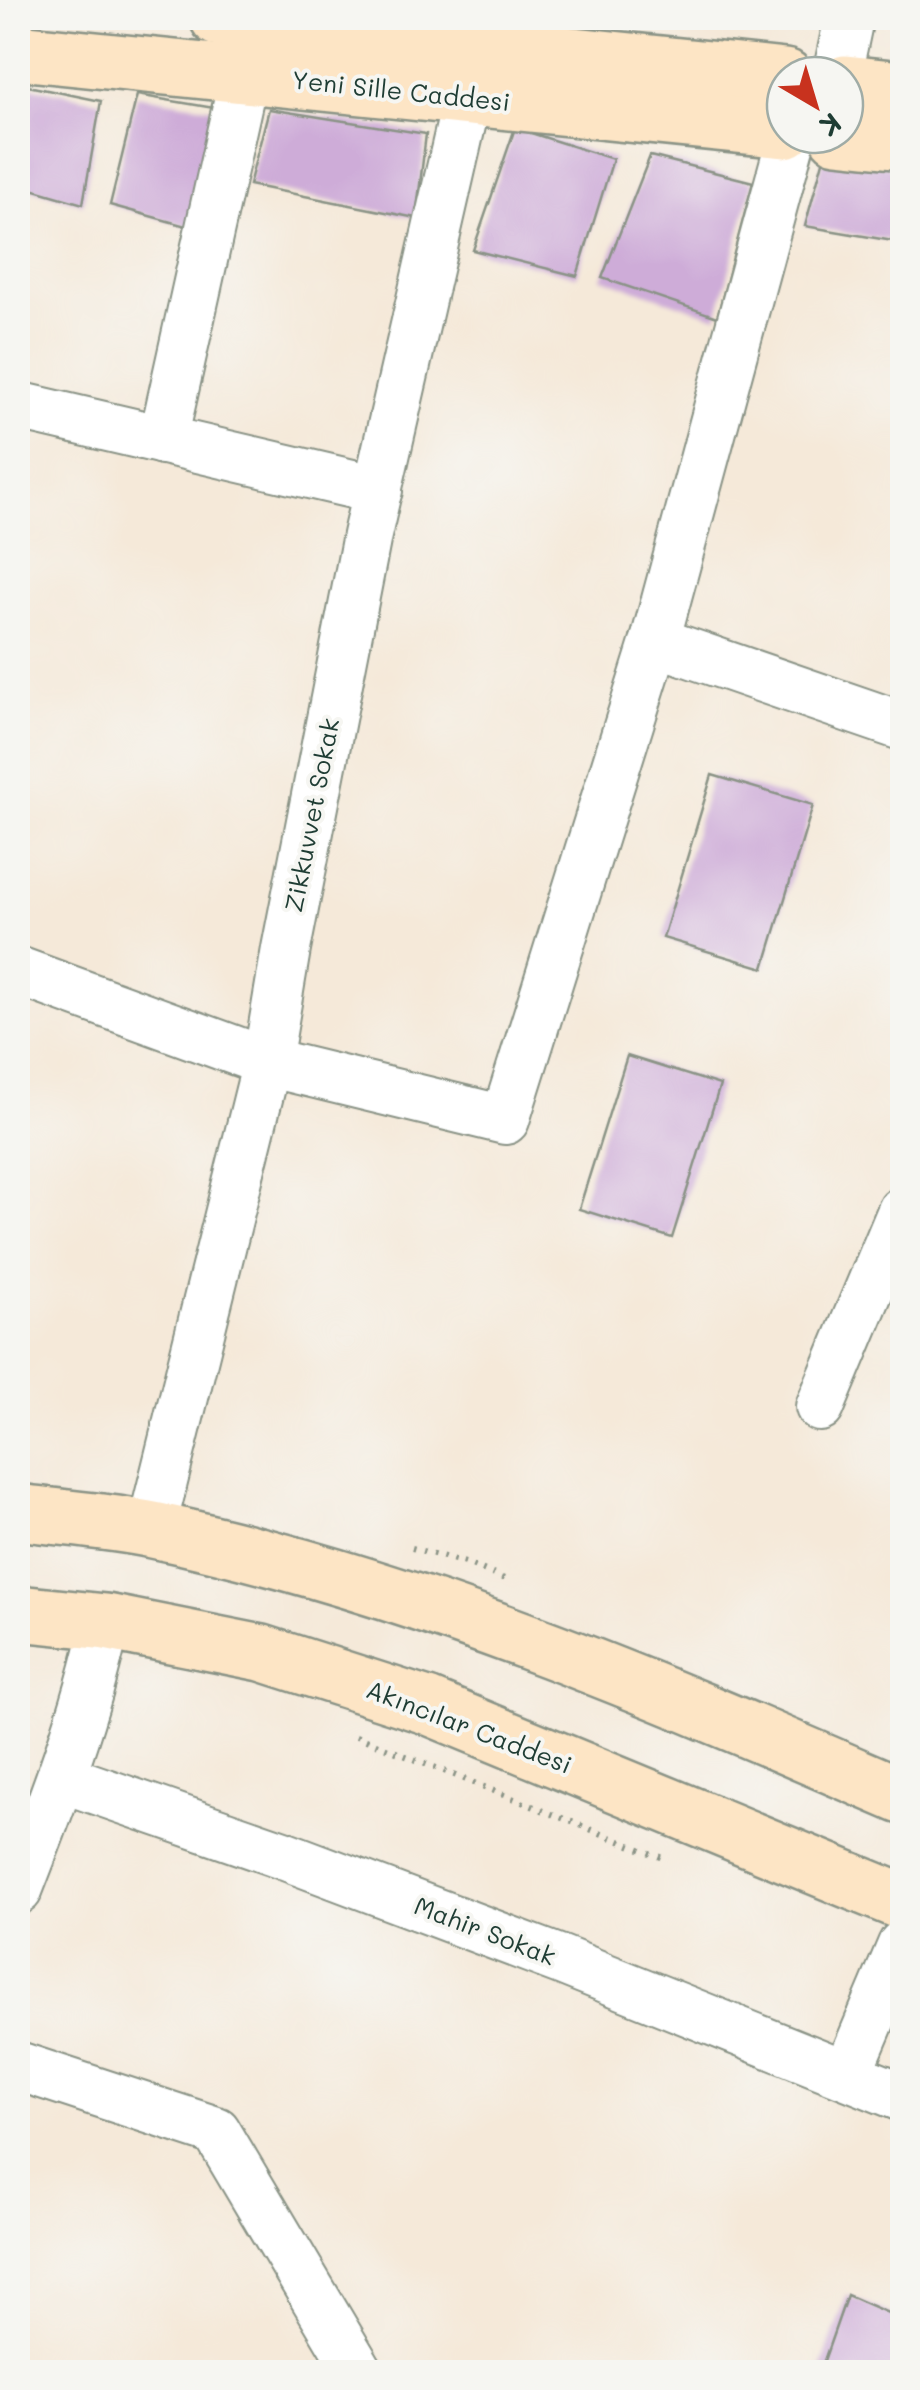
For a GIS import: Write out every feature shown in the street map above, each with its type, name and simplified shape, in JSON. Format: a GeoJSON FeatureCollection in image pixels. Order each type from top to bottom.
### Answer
{"type":"FeatureCollection","features":[{"type":"Feature","properties":{"kind":"main road"},"geometry":{"type":"LineString","coordinates":[[218,18],[491,31],[765,73]]}},
{"type":"Feature","properties":{"kind":"main road","name":"Yeni Sille Caddesi"},"geometry":{"type":"LineString","coordinates":[[18,52],[765,128]]}},
{"type":"Feature","properties":{"kind":"main road"},"geometry":{"type":"LineString","coordinates":[[865,85],[902,88]]}},
{"type":"Feature","properties":{"kind":"main road"},"geometry":{"type":"LineString","coordinates":[[865,138],[902,142]]}},
{"type":"Feature","properties":{"kind":"main road"},"geometry":{"type":"LineString","coordinates":[[18,1512],[151,1530],[339,1577],[476,1622],[734,1723],[902,1796]]}},
{"type":"Feature","properties":{"kind":"main road","name":"Akıncılar Caddesi"},"geometry":{"type":"LineString","coordinates":[[18,1614],[106,1622],[262,1654],[427,1706],[902,1902]]}},
{"type":"Feature","properties":{"kind":"street"},"geometry":{"type":"LineString","coordinates":[[841,55],[849,18]]}},
{"type":"Feature","properties":{"kind":"street"},"geometry":{"type":"LineString","coordinates":[[162,440],[244,75]]}},
{"type":"Feature","properties":{"kind":"street","name":"Zikkuvvet Sokak"},"geometry":{"type":"LineString","coordinates":[[151,1530],[267,1062],[378,490],[467,98]]}},
{"type":"Feature","properties":{"kind":"street"},"geometry":{"type":"LineString","coordinates":[[18,971],[267,1062],[505,1120],[655,641],[787,155]]}},
{"type":"Feature","properties":{"kind":"street"},"geometry":{"type":"LineString","coordinates":[[18,406],[378,490]]}},
{"type":"Feature","properties":{"kind":"street"},"geometry":{"type":"LineString","coordinates":[[655,641],[902,726]]}},
{"type":"Feature","properties":{"kind":"street"},"geometry":{"type":"LineString","coordinates":[[820,1407],[902,1210]]}},
{"type":"Feature","properties":{"kind":"street"},"geometry":{"type":"LineString","coordinates":[[18,1890],[62,1778],[106,1622]]}},
{"type":"Feature","properties":{"kind":"street","name":"Mahir Sokak"},"geometry":{"type":"LineString","coordinates":[[62,1778],[283,1854],[848,2072],[902,2097]]}},
{"type":"Feature","properties":{"kind":"street"},"geometry":{"type":"LineString","coordinates":[[848,2072],[902,1945]]}},
{"type":"Feature","properties":{"kind":"street"},"geometry":{"type":"LineString","coordinates":[[18,2066],[216,2131],[359,2372]]}},
{"type":"Feature","properties":{"kind":"path"},"geometry":{"type":"LineString","coordinates":[[348,1733],[678,1864]]}},
{"type":"Feature","properties":{"kind":"building"},"geometry":{"type":"Polygon","coordinates":[[[777,18],[831,18],[828,28],[777,18]]]}},
{"type":"Feature","properties":{"kind":"building"},"geometry":{"type":"Polygon","coordinates":[[[18,84],[101,101],[83,204],[18,185],[18,84]]]}},
{"type":"Feature","properties":{"kind":"building"},"geometry":{"type":"Polygon","coordinates":[[[137,95],[214,108],[193,228],[110,205],[137,95]]]}},
{"type":"Feature","properties":{"kind":"building"},"geometry":{"type":"Polygon","coordinates":[[[269,109],[426,134],[416,218],[249,185],[269,109]]]}},
{"type":"Feature","properties":{"kind":"building"},"geometry":{"type":"Polygon","coordinates":[[[515,128],[613,159],[577,276],[473,250],[515,128]]]}},
{"type":"Feature","properties":{"kind":"building"},"geometry":{"type":"Polygon","coordinates":[[[825,155],[845,155],[902,170],[899,242],[805,226],[825,155]]]}},
{"type":"Feature","properties":{"kind":"building"},"geometry":{"type":"Polygon","coordinates":[[[650,156],[753,182],[717,317],[602,278],[650,156]]]}},
{"type":"Feature","properties":{"kind":"building"},"geometry":{"type":"Polygon","coordinates":[[[712,775],[813,805],[764,968],[663,938],[712,775]]]}},
{"type":"Feature","properties":{"kind":"building"},"geometry":{"type":"Polygon","coordinates":[[[627,1056],[720,1085],[672,1238],[579,1209],[627,1056]]]}},
{"type":"Feature","properties":{"kind":"building"},"geometry":{"type":"Polygon","coordinates":[[[847,2295],[902,2319],[902,2372],[820,2372],[847,2295]]]}}]}
